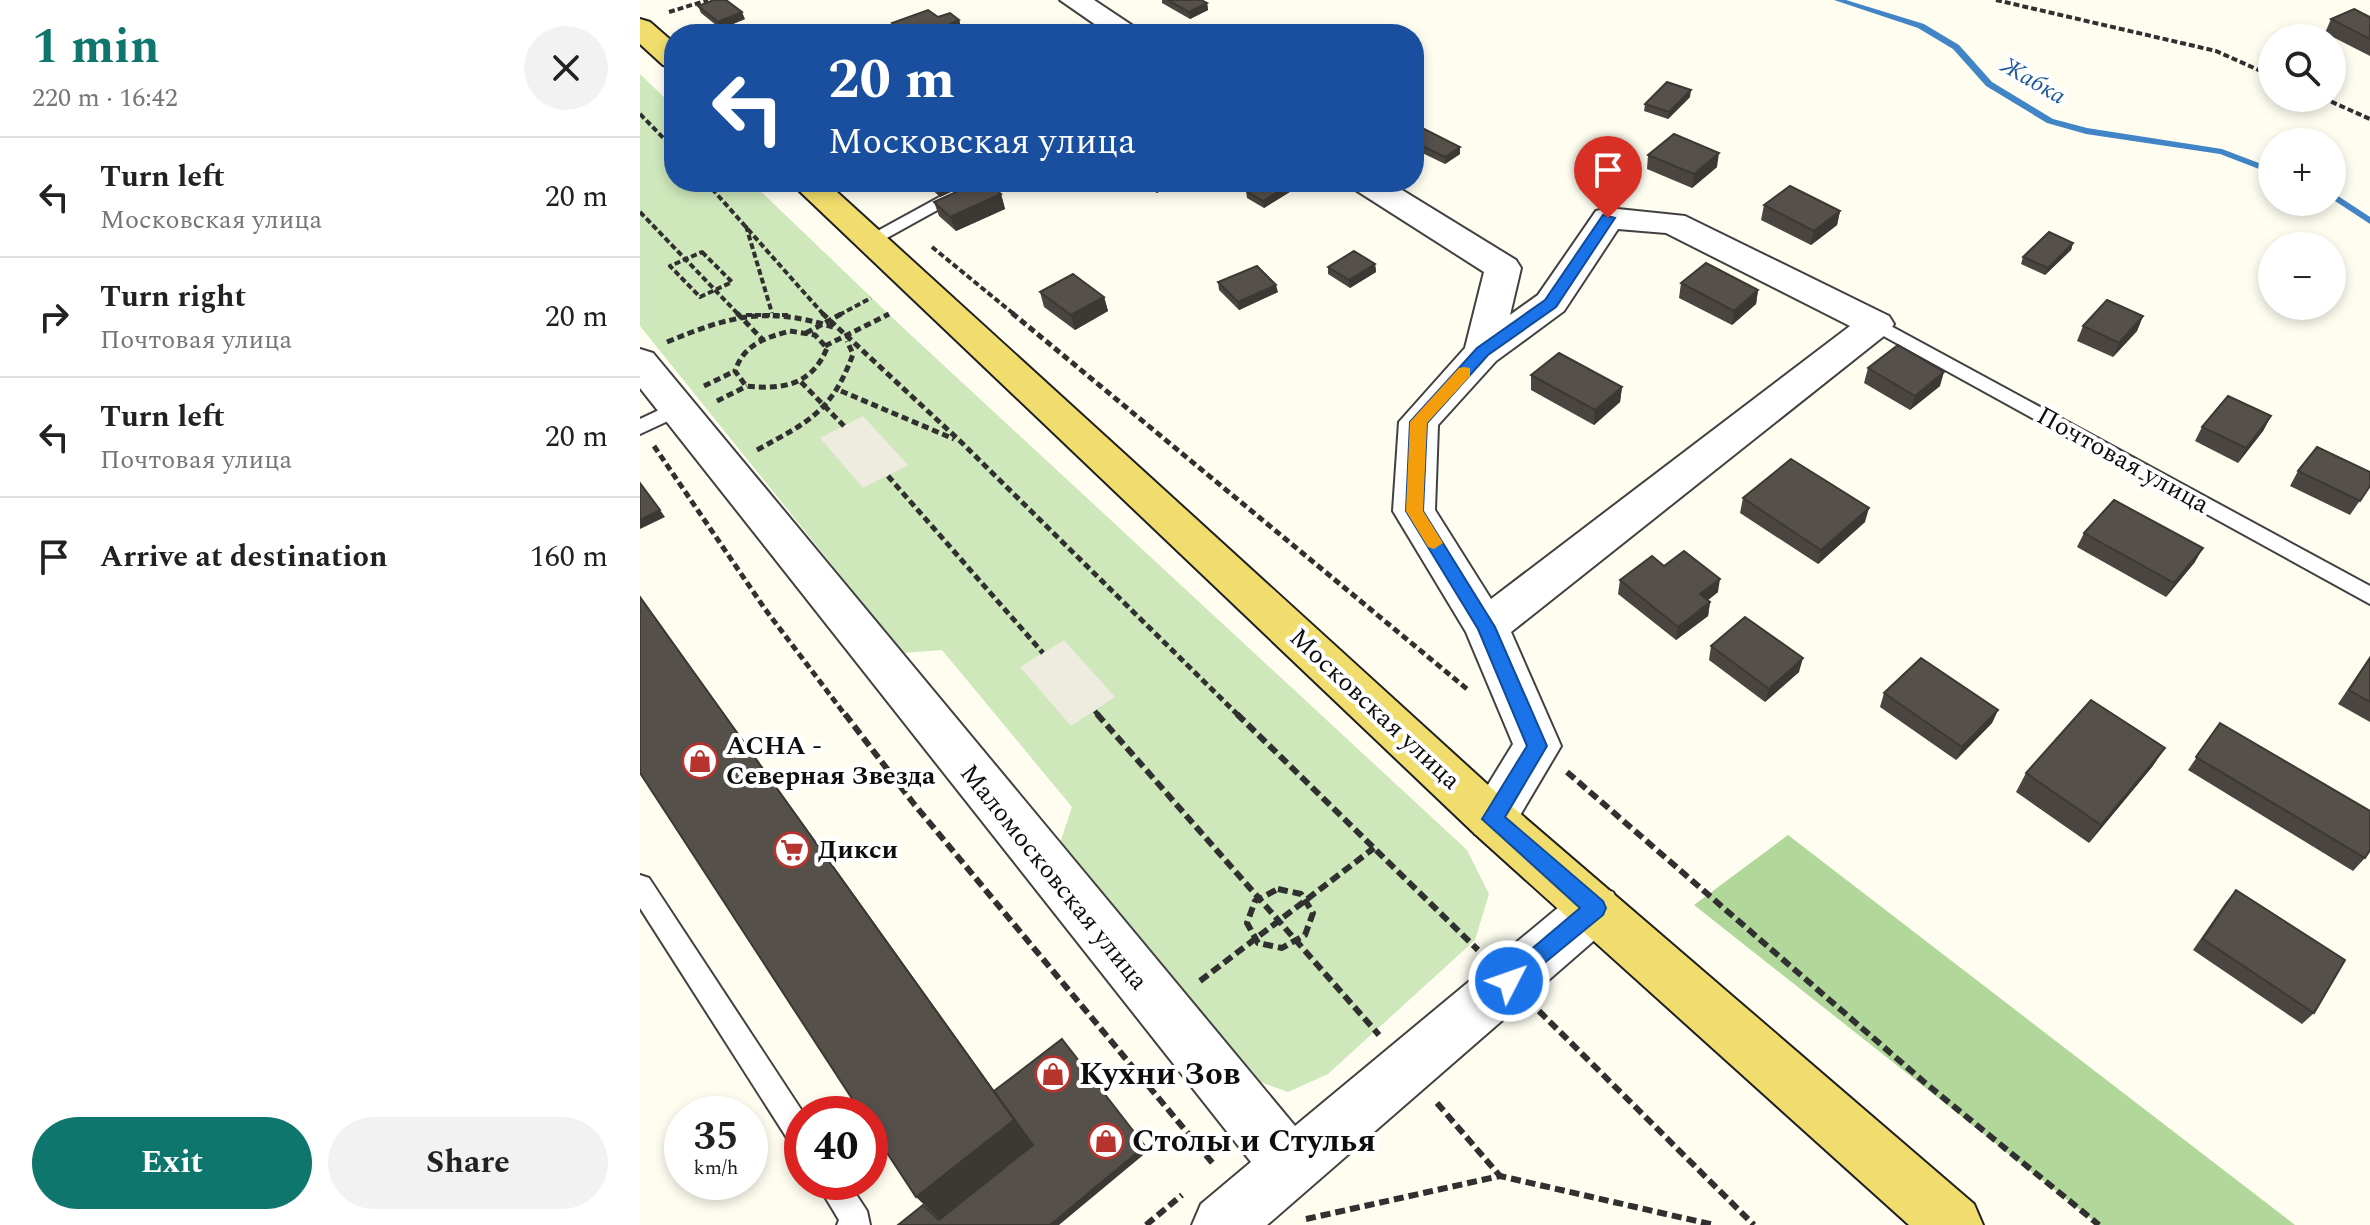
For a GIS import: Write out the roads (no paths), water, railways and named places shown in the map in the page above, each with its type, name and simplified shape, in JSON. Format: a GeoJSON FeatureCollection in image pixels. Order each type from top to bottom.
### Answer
{"type":"FeatureCollection","features":[{"type":"Feature","properties":{"kind":"main road"},"geometry":{"type":"LineString","coordinates":[[640,28],[664,50]]}},
{"type":"Feature","properties":{"kind":"main road","name":"Московская улица"},"geometry":{"type":"LineString","coordinates":[[823,192],[887,232],[1492,819],[1953,1225]]}},
{"type":"Feature","properties":{"kind":"street"},"geometry":{"type":"LineString","coordinates":[[1074,0],[1114,24]]}},
{"type":"Feature","properties":{"kind":"street","name":"Почтовая улица"},"geometry":{"type":"LineString","coordinates":[[1382,192],[1503,268],[1483,352]]}},
{"type":"Feature","properties":{"kind":"street","name":"Почтовая улица"},"geometry":{"type":"LineString","coordinates":[[1492,819],[1537,746],[1486,627],[1414,511],[1419,422],[1483,352],[1551,303],[1608,218],[1673,223],[1876,324]]}},
{"type":"Feature","properties":{"kind":"street"},"geometry":{"type":"LineString","coordinates":[[1486,627],[1876,324]]}},
{"type":"Feature","properties":{"kind":"street","name":"Маломосковская улица"},"geometry":{"type":"LineString","coordinates":[[647,355],[652,421],[724,468],[1290,1165]]}},
{"type":"Feature","properties":{"kind":"street"},"geometry":{"type":"LineString","coordinates":[[1222,1225],[1595,908]]}},
{"type":"Feature","properties":{"kind":"lane"},"geometry":{"type":"LineString","coordinates":[[887,232],[961,192]]}},
{"type":"Feature","properties":{"kind":"lane","name":"Почтовая улица"},"geometry":{"type":"LineString","coordinates":[[1876,324],[2370,596]]}},
{"type":"Feature","properties":{"kind":"lane"},"geometry":{"type":"LineString","coordinates":[[640,886],[784,1108]]}},
{"type":"Feature","properties":{"kind":"lane"},"geometry":{"type":"LineString","coordinates":[[843,1200],[857,1221],[852,1225]]}},
{"type":"Feature","properties":{"kind":"waterway","name":"Жабка"},"geometry":{"type":"LineString","coordinates":[[1838,0],[1921,26],[1956,47],[1989,84],[2050,121],[2086,131],[2222,152],[2258,166]]}},
{"type":"Feature","properties":{"kind":"waterway","name":"Жабка"},"geometry":{"type":"LineString","coordinates":[[2346,205],[2370,221]]}},
{"type":"Feature","properties":{"kind":"place","name":"АСНА - Северная Звезда"},"geometry":{"type":"Point","coordinates":[700,761]}},
{"type":"Feature","properties":{"kind":"place","name":"Дикси"},"geometry":{"type":"Point","coordinates":[792,850]}},
{"type":"Feature","properties":{"kind":"place","name":"Кухни Зов"},"geometry":{"type":"Point","coordinates":[1053,1074]}},
{"type":"Feature","properties":{"kind":"place","name":"Столы и Стулья"},"geometry":{"type":"Point","coordinates":[1106,1141]}}]}
